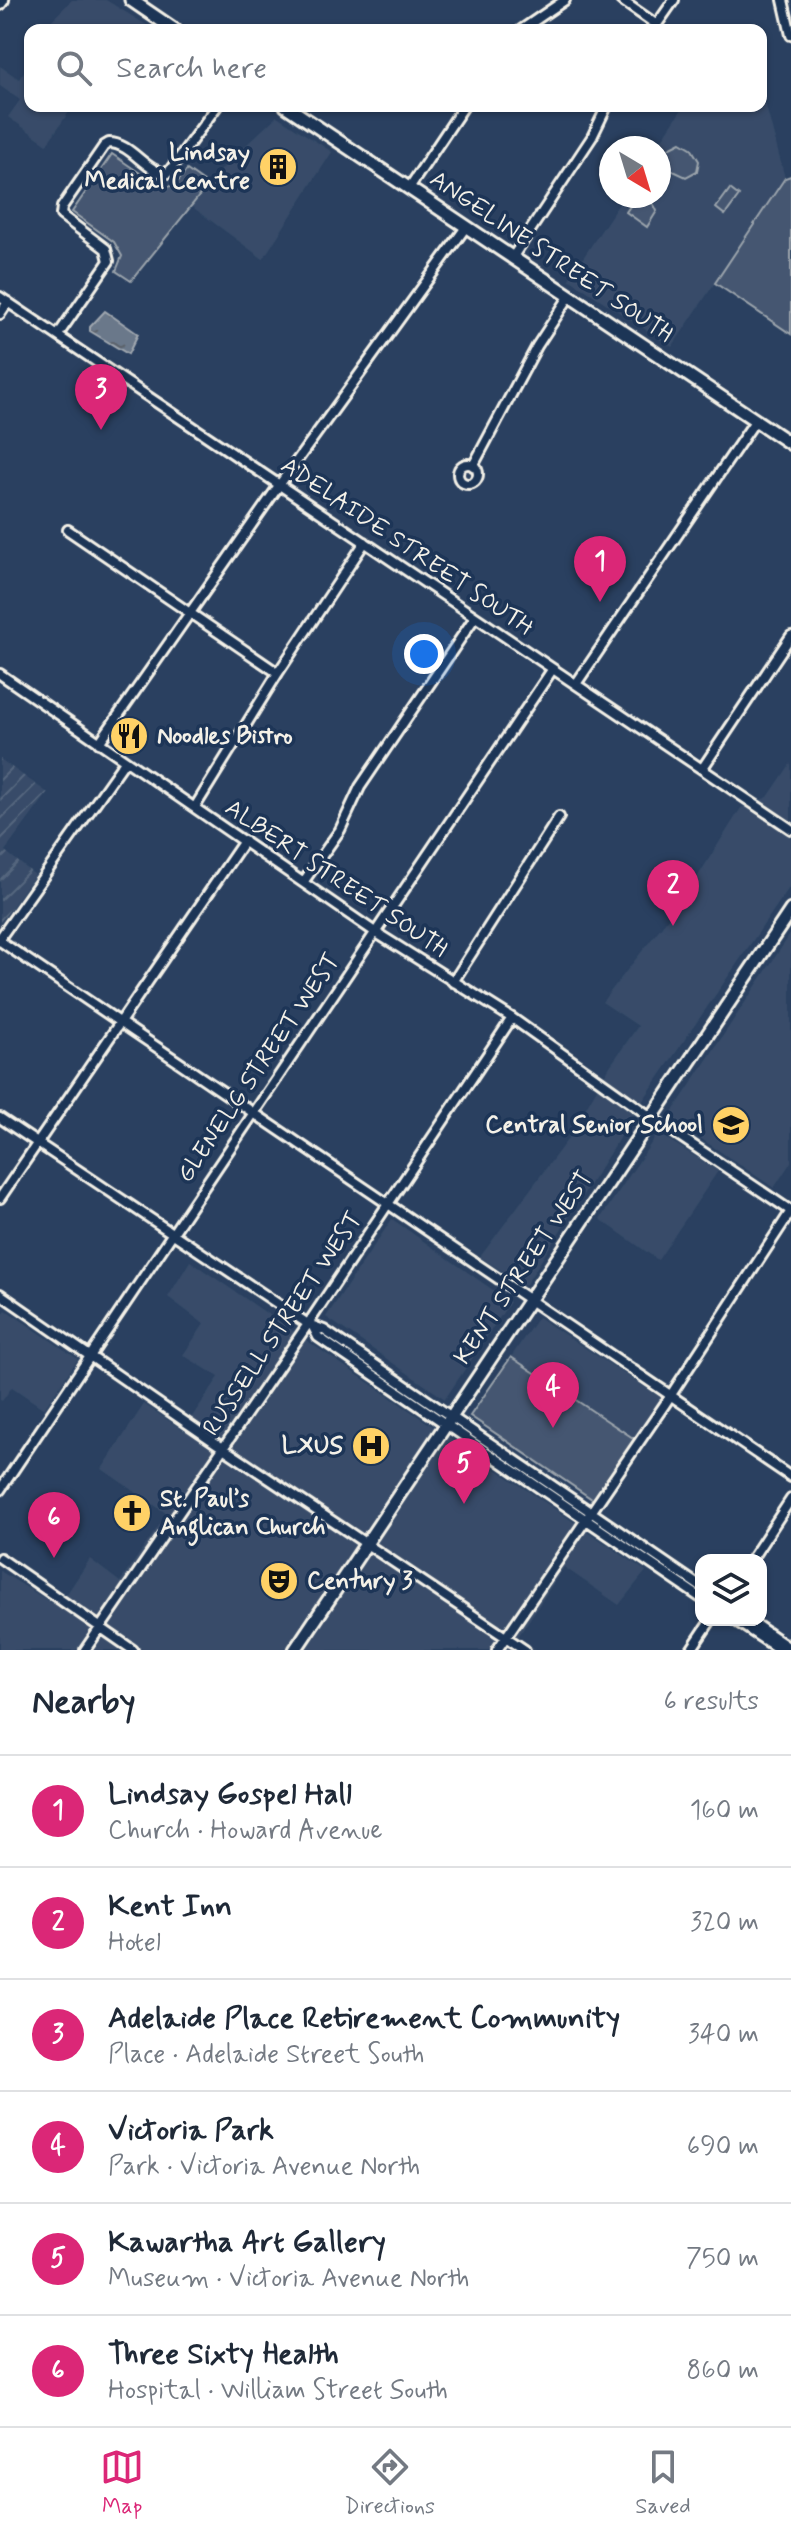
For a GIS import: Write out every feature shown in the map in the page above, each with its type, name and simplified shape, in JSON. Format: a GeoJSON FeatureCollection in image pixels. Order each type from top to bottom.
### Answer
{"type":"FeatureCollection","features":[{"type":"Feature","properties":{"kind":"main road"},"geometry":{"type":"LineString","coordinates":[[131,0],[166,24]]}},
{"type":"Feature","properties":{"kind":"main road","name":"ANGELINE STREET SOUTH"},"geometry":{"type":"LineString","coordinates":[[295,112],[791,444]]}},
{"type":"Feature","properties":{"kind":"main road","name":"KENT STREET WEST"},"geometry":{"type":"LineString","coordinates":[[295,1650],[791,910]]}},
{"type":"Feature","properties":{"kind":"street"},"geometry":{"type":"LineString","coordinates":[[530,24],[565,0]]}},
{"type":"Feature","properties":{"kind":"street"},"geometry":{"type":"LineString","coordinates":[[621,0],[651,24]]}},
{"type":"Feature","properties":{"kind":"street"},"geometry":{"type":"LineString","coordinates":[[657,24],[674,0]]}},
{"type":"Feature","properties":{"kind":"street"},"geometry":{"type":"LineString","coordinates":[[783,0],[791,35]]}},
{"type":"Feature","properties":{"kind":"street"},"geometry":{"type":"LineString","coordinates":[[58,335],[109,261],[106,249],[61,215],[62,207],[104,146],[119,144],[158,172],[168,173],[213,112]]}},
{"type":"Feature","properties":{"kind":"street"},"geometry":{"type":"LineString","coordinates":[[409,188],[460,112]]}},
{"type":"Feature","properties":{"kind":"street"},"geometry":{"type":"LineString","coordinates":[[512,258],[592,137],[604,112]]}},
{"type":"Feature","properties":{"kind":"street"},"geometry":{"type":"LineString","coordinates":[[99,743],[280,484],[466,227]]}},
{"type":"Feature","properties":{"kind":"street","name":"ADELAIDE STREET SOUTH"},"geometry":{"type":"LineString","coordinates":[[0,297],[791,829]]}},
{"type":"Feature","properties":{"kind":"street"},"geometry":{"type":"LineString","coordinates":[[473,466],[537,346],[569,297]]}},
{"type":"Feature","properties":{"kind":"street"},"geometry":{"type":"LineString","coordinates":[[0,314],[8,302]]}},
{"type":"Feature","properties":{"kind":"street"},"geometry":{"type":"LineString","coordinates":[[576,684],[755,421]]}},
{"type":"Feature","properties":{"kind":"street"},"geometry":{"type":"LineString","coordinates":[[68,530],[278,673]]}},
{"type":"Feature","properties":{"kind":"street"},"geometry":{"type":"LineString","coordinates":[[195,807],[278,673],[365,542]]}},
{"type":"Feature","properties":{"kind":"street"},"geometry":{"type":"LineString","coordinates":[[304,881],[340,830],[360,787],[475,617]]}},
{"type":"Feature","properties":{"kind":"street"},"geometry":{"type":"LineString","coordinates":[[702,769],[791,636]]}},
{"type":"Feature","properties":{"kind":"street","name":"GLENELG STREET WEST"},"geometry":{"type":"LineString","coordinates":[[0,1490],[552,670]]}},
{"type":"Feature","properties":{"kind":"street","name":"ALBERT STREET SOUTH"},"geometry":{"type":"LineString","coordinates":[[0,674],[375,932],[512,1018],[791,1211]]}},
{"type":"Feature","properties":{"kind":"street"},"geometry":{"type":"LineString","coordinates":[[125,761],[0,940],[791,1477]]}},
{"type":"Feature","properties":{"kind":"street"},"geometry":{"type":"LineString","coordinates":[[453,982],[559,817]]}},
{"type":"Feature","properties":{"kind":"street"},"geometry":{"type":"LineString","coordinates":[[0,1198],[244,841]]}},
{"type":"Feature","properties":{"kind":"street","name":"RUSSELL STREET WEST"},"geometry":{"type":"LineString","coordinates":[[85,1650],[310,1326],[387,1204],[512,1018]]}},
{"type":"Feature","properties":{"kind":"street"},"geometry":{"type":"LineString","coordinates":[[0,1118],[310,1326],[324,1330],[588,1515],[695,1583]]}},
{"type":"Feature","properties":{"kind":"street"},"geometry":{"type":"LineString","coordinates":[[497,1650],[671,1396],[791,1211]]}},
{"type":"Feature","properties":{"kind":"street"},"geometry":{"type":"LineString","coordinates":[[0,1294],[525,1650]]}},
{"type":"Feature","properties":{"kind":"street"},"geometry":{"type":"LineString","coordinates":[[755,1554],[791,1499]]}},
{"type":"Feature","properties":{"kind":"street"},"geometry":{"type":"LineString","coordinates":[[647,1555],[695,1593]]}},
{"type":"Feature","properties":{"kind":"street"},"geometry":{"type":"LineString","coordinates":[[0,1558],[133,1650]]}},
{"type":"Feature","properties":{"kind":"street"},"geometry":{"type":"LineString","coordinates":[[691,1650],[707,1626]]}},
{"type":"Feature","properties":{"kind":"street"},"geometry":{"type":"LineString","coordinates":[[745,1626],[784,1648]]}},
{"type":"Feature","properties":{"kind":"street"},"geometry":{"type":"LineString","coordinates":[[756,1626],[784,1648]]}},
{"type":"Feature","properties":{"kind":"shaded area"},"geometry":{"type":"Polygon","coordinates":[[[72,0],[106,0],[145,24],[48,24],[72,0]]]}},
{"type":"Feature","properties":{"kind":"shaded area"},"geometry":{"type":"Polygon","coordinates":[[[0,66],[19,79],[24,72],[24,112],[69,112],[47,144],[8,117],[20,100],[0,86],[0,66]]]}},
{"type":"Feature","properties":{"kind":"shaded area"},"geometry":{"type":"Polygon","coordinates":[[[767,110],[785,178],[672,347],[569,279],[616,208],[671,208],[671,136],[664,136],[680,112],[767,110]]]}},
{"type":"Feature","properties":{"kind":"shaded area"},"geometry":{"type":"Polygon","coordinates":[[[277,116],[332,152],[263,259],[191,206],[226,164],[277,116]]]}},
{"type":"Feature","properties":{"kind":"shaded area"},"geometry":{"type":"Polygon","coordinates":[[[681,142],[691,148],[699,161],[697,171],[686,177],[671,170],[671,147],[681,142]]]}},
{"type":"Feature","properties":{"kind":"shaded area"},"geometry":{"type":"Polygon","coordinates":[[[112,154],[162,188],[175,185],[187,170],[208,185],[131,281],[116,271],[122,256],[114,242],[72,212],[112,154]]]}},
{"type":"Feature","properties":{"kind":"shaded area"},"geometry":{"type":"Polygon","coordinates":[[[791,176],[791,334],[715,283],[785,178],[791,176]]]}},
{"type":"Feature","properties":{"kind":"shaded area"},"geometry":{"type":"Polygon","coordinates":[[[730,189],[739,196],[725,215],[716,208],[730,189]]]}},
{"type":"Feature","properties":{"kind":"shaded area"},"geometry":{"type":"Polygon","coordinates":[[[629,208],[656,208],[657,211],[647,227],[626,212],[629,208]]]}},
{"type":"Feature","properties":{"kind":"shaded area"},"geometry":{"type":"Polygon","coordinates":[[[0,759],[48,793],[5,851],[35,875],[0,923],[0,759]]]}},
{"type":"Feature","properties":{"kind":"shaded area"},"geometry":{"type":"Polygon","coordinates":[[[791,763],[791,885],[644,1099],[525,1286],[480,1257],[567,1140],[610,1066],[638,1026],[602,1002],[684,898],[741,808],[768,797],[791,763]]]}},
{"type":"Feature","properties":{"kind":"shaded area"},"geometry":{"type":"Polygon","coordinates":[[[791,933],[791,1162],[774,1188],[669,1117],[791,933]]]}},
{"type":"Feature","properties":{"kind":"shaded area"},"geometry":{"type":"Polygon","coordinates":[[[658,1133],[718,1171],[658,1260],[600,1219],[658,1133]]]}},
{"type":"Feature","properties":{"kind":"shaded area"},"geometry":{"type":"Polygon","coordinates":[[[392,1219],[510,1302],[445,1399],[326,1317],[392,1219]]]}},
{"type":"Feature","properties":{"kind":"shaded area"},"geometry":{"type":"Polygon","coordinates":[[[190,1261],[646,1571],[619,1605],[564,1567],[518,1637],[537,1650],[0,1650],[0,1571],[58,1607],[90,1559],[120,1582],[167,1514],[102,1469],[144,1404],[183,1430],[219,1377],[183,1355],[204,1324],[168,1297],[190,1261]]]}},
{"type":"Feature","properties":{"kind":"shaded area"},"geometry":{"type":"Polygon","coordinates":[[[6,1310],[78,1359],[44,1409],[12,1387],[0,1400],[0,1318],[6,1310]]]}},
{"type":"Feature","properties":{"kind":"shaded area"},"geometry":{"type":"Polygon","coordinates":[[[538,1317],[663,1399],[636,1440],[511,1357],[538,1317]]]}},
{"type":"Feature","properties":{"kind":"shaded area"},"geometry":{"type":"Polygon","coordinates":[[[511,1357],[636,1440],[595,1501],[470,1416],[511,1357]]]}},
{"type":"Feature","properties":{"kind":"water"},"geometry":{"type":"Polygon","coordinates":[[[105,311],[138,334],[128,354],[90,331],[105,311]]]}},
{"type":"Feature","properties":{"kind":"place","name":"Lindsay Medical Centre"},"geometry":{"type":"Point","coordinates":[278,167]}},
{"type":"Feature","properties":{"kind":"place","name":"Adelaide Place Retirement Community"},"geometry":{"type":"Point","coordinates":[101,430]}},
{"type":"Feature","properties":{"kind":"place","name":"Lindsay Gospel Hall"},"geometry":{"type":"Point","coordinates":[600,602]}},
{"type":"Feature","properties":{"kind":"place","name":"Noodles Bistro"},"geometry":{"type":"Point","coordinates":[129,736]}},
{"type":"Feature","properties":{"kind":"place","name":"Kent Inn"},"geometry":{"type":"Point","coordinates":[673,926]}},
{"type":"Feature","properties":{"kind":"place","name":"Central Senior School"},"geometry":{"type":"Point","coordinates":[731,1125]}},
{"type":"Feature","properties":{"kind":"place","name":"Victoria Park"},"geometry":{"type":"Point","coordinates":[553,1428]}},
{"type":"Feature","properties":{"kind":"place","name":"LXUS"},"geometry":{"type":"Point","coordinates":[371,1446]}},
{"type":"Feature","properties":{"kind":"place","name":"Kawartha Art Gallery"},"geometry":{"type":"Point","coordinates":[464,1504]}},
{"type":"Feature","properties":{"kind":"place","name":"St. Paul’s Anglican Church"},"geometry":{"type":"Point","coordinates":[132,1513]}},
{"type":"Feature","properties":{"kind":"place","name":"Three Sixty Health"},"geometry":{"type":"Point","coordinates":[54,1558]}},
{"type":"Feature","properties":{"kind":"place","name":"Century 3"},"geometry":{"type":"Point","coordinates":[279,1581]}}]}
